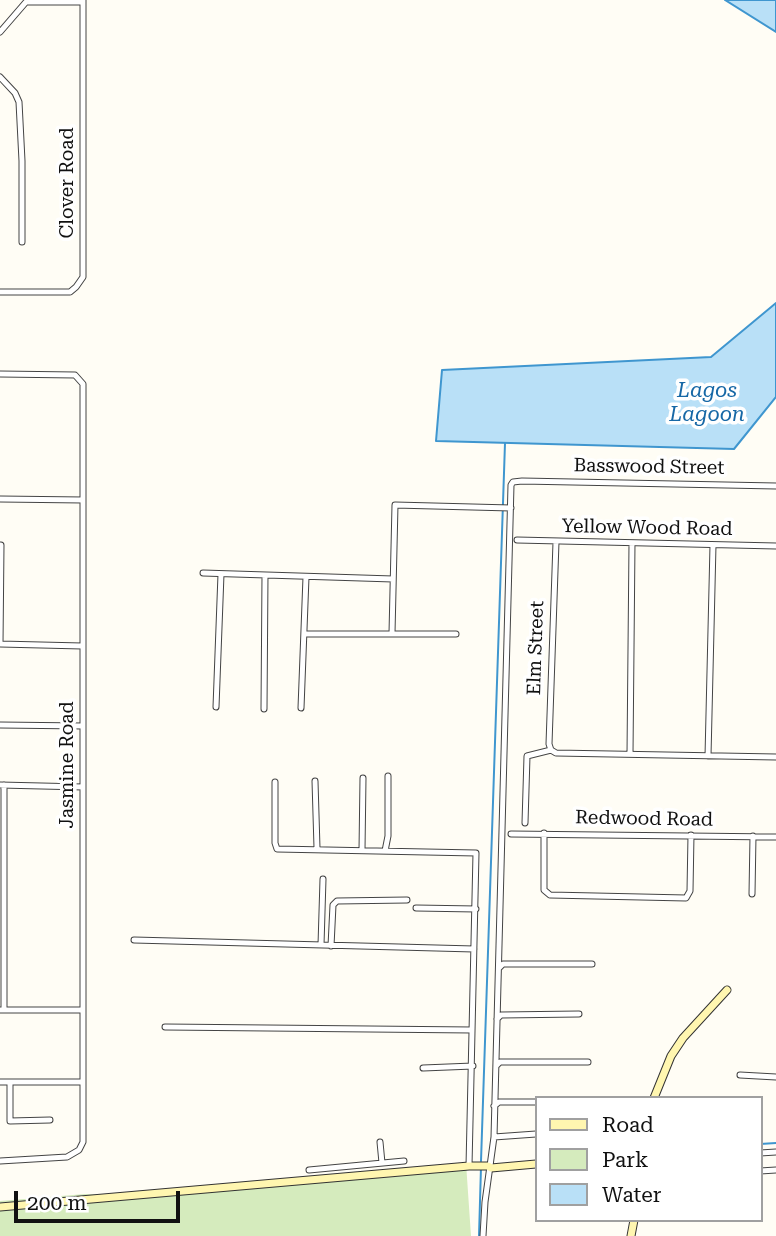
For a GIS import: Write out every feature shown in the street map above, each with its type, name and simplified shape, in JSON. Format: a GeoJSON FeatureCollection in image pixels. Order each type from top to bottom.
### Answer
{"type":"FeatureCollection","features":[{"type":"Feature","properties":{"kind":"street"},"geometry":{"type":"LineString","coordinates":[[0,32],[27,1],[83,1]]}},
{"type":"Feature","properties":{"kind":"street","name":"Clover Road"},"geometry":{"type":"LineString","coordinates":[[0,292],[70,292],[83,277],[83,1]]}},
{"type":"Feature","properties":{"kind":"street"},"geometry":{"type":"LineString","coordinates":[[0,77],[15,93],[19,102],[22,242]]}},
{"type":"Feature","properties":{"kind":"street","name":"Jasmine Road"},"geometry":{"type":"LineString","coordinates":[[0,374],[75,375],[83,384],[83,1142],[79,1150],[67,1157],[0,1161]]}},
{"type":"Feature","properties":{"kind":"street","name":"Basswood Street"},"geometry":{"type":"LineString","coordinates":[[509,508],[511,485],[513,482],[522,481],[776,486]]}},
{"type":"Feature","properties":{"kind":"street"},"geometry":{"type":"LineString","coordinates":[[0,499],[83,500]]}},
{"type":"Feature","properties":{"kind":"street"},"geometry":{"type":"LineString","coordinates":[[392,633],[396,505],[509,508],[494,1137],[483,1236]]}},
{"type":"Feature","properties":{"kind":"street","name":"Yellow Wood Road"},"geometry":{"type":"LineString","coordinates":[[517,540],[776,545]]}},
{"type":"Feature","properties":{"kind":"street","name":"Elm Street"},"geometry":{"type":"LineString","coordinates":[[553,752],[549,744],[556,542]]}},
{"type":"Feature","properties":{"kind":"street"},"geometry":{"type":"LineString","coordinates":[[629,754],[632,543]]}},
{"type":"Feature","properties":{"kind":"street"},"geometry":{"type":"LineString","coordinates":[[1,545],[0,644],[82,646]]}},
{"type":"Feature","properties":{"kind":"street"},"geometry":{"type":"LineString","coordinates":[[708,755],[713,545]]}},
{"type":"Feature","properties":{"kind":"street"},"geometry":{"type":"LineString","coordinates":[[203,573],[393,579]]}},
{"type":"Feature","properties":{"kind":"street"},"geometry":{"type":"LineString","coordinates":[[216,707],[220,574]]}},
{"type":"Feature","properties":{"kind":"street"},"geometry":{"type":"LineString","coordinates":[[264,709],[265,575]]}},
{"type":"Feature","properties":{"kind":"street"},"geometry":{"type":"LineString","coordinates":[[301,708],[306,577]]}},
{"type":"Feature","properties":{"kind":"street"},"geometry":{"type":"LineString","coordinates":[[304,634],[457,634]]}},
{"type":"Feature","properties":{"kind":"street"},"geometry":{"type":"LineString","coordinates":[[0,725],[83,726]]}},
{"type":"Feature","properties":{"kind":"street"},"geometry":{"type":"LineString","coordinates":[[525,823],[527,756],[553,752],[776,757]]}},
{"type":"Feature","properties":{"kind":"street"},"geometry":{"type":"LineString","coordinates":[[385,850],[388,776]]}},
{"type":"Feature","properties":{"kind":"street"},"geometry":{"type":"LineString","coordinates":[[362,850],[363,778]]}},
{"type":"Feature","properties":{"kind":"street"},"geometry":{"type":"LineString","coordinates":[[316,781],[317,848]]}},
{"type":"Feature","properties":{"kind":"street"},"geometry":{"type":"LineString","coordinates":[[275,782],[276,849],[476,853],[470,1166]]}},
{"type":"Feature","properties":{"kind":"street"},"geometry":{"type":"LineString","coordinates":[[82,1010],[2,1010],[2,785],[83,787]]}},
{"type":"Feature","properties":{"kind":"street"},"geometry":{"type":"LineString","coordinates":[[544,833],[544,890],[551,895],[686,898],[690,891],[691,835]]}},
{"type":"Feature","properties":{"kind":"street","name":"Redwood Road"},"geometry":{"type":"LineString","coordinates":[[511,834],[776,837]]}},
{"type":"Feature","properties":{"kind":"street"},"geometry":{"type":"LineString","coordinates":[[752,894],[753,836]]}},
{"type":"Feature","properties":{"kind":"street"},"geometry":{"type":"LineString","coordinates":[[321,945],[323,879]]}},
{"type":"Feature","properties":{"kind":"street"},"geometry":{"type":"LineString","coordinates":[[331,946],[333,905],[337,901],[407,900]]}},
{"type":"Feature","properties":{"kind":"street"},"geometry":{"type":"LineString","coordinates":[[416,908],[476,909]]}},
{"type":"Feature","properties":{"kind":"street"},"geometry":{"type":"LineString","coordinates":[[134,940],[474,949]]}},
{"type":"Feature","properties":{"kind":"street"},"geometry":{"type":"LineString","coordinates":[[499,968],[503,964],[592,964]]}},
{"type":"Feature","properties":{"kind":"street"},"geometry":{"type":"LineString","coordinates":[[655,1096],[671,1056],[683,1038],[727,990]]}},
{"type":"Feature","properties":{"kind":"street"},"geometry":{"type":"LineString","coordinates":[[497,1019],[501,1015],[579,1014]]}},
{"type":"Feature","properties":{"kind":"street"},"geometry":{"type":"LineString","coordinates":[[165,1027],[472,1030]]}},
{"type":"Feature","properties":{"kind":"street"},"geometry":{"type":"LineString","coordinates":[[496,1066],[500,1062],[588,1062]]}},
{"type":"Feature","properties":{"kind":"street"},"geometry":{"type":"LineString","coordinates":[[424,1068],[473,1066]]}},
{"type":"Feature","properties":{"kind":"street"},"geometry":{"type":"LineString","coordinates":[[740,1075],[776,1077]]}},
{"type":"Feature","properties":{"kind":"street"},"geometry":{"type":"LineString","coordinates":[[0,1082],[83,1082]]}},
{"type":"Feature","properties":{"kind":"street"},"geometry":{"type":"LineString","coordinates":[[10,1082],[10,1121],[50,1120]]}},
{"type":"Feature","properties":{"kind":"street"},"geometry":{"type":"LineString","coordinates":[[495,1106],[499,1102],[534,1102]]}},
{"type":"Feature","properties":{"kind":"street"},"geometry":{"type":"LineString","coordinates":[[494,1137],[534,1134]]}},
{"type":"Feature","properties":{"kind":"street"},"geometry":{"type":"LineString","coordinates":[[380,1142],[388,1173]]}},
{"type":"Feature","properties":{"kind":"street"},"geometry":{"type":"LineString","coordinates":[[309,1170],[404,1161]]}},
{"type":"Feature","properties":{"kind":"street"},"geometry":{"type":"LineString","coordinates":[[0,1207],[470,1166],[534,1164]]}},
{"type":"Feature","properties":{"kind":"green space"},"geometry":{"type":"Polygon","coordinates":[[[466,1163],[471,1236],[0,1236],[0,1201],[85,1194],[130,1196],[466,1163]]]}},
{"type":"Feature","properties":{"kind":"water"},"geometry":{"type":"Polygon","coordinates":[[[725,0],[776,0],[776,32],[725,0]]]}},
{"type":"Feature","properties":{"kind":"water","name":"Lagos Lagoon"},"geometry":{"type":"Polygon","coordinates":[[[776,303],[776,397],[734,449],[436,441],[442,370],[711,357],[776,303]]]}},
{"type":"Feature","properties":{"kind":"waterway"},"geometry":{"type":"LineString","coordinates":[[481,1161],[505,443]]}},
{"type":"Feature","properties":{"kind":"waterway"},"geometry":{"type":"LineString","coordinates":[[762,1144],[776,1143]]}},
{"type":"Feature","properties":{"kind":"waterway"},"geometry":{"type":"LineString","coordinates":[[479,1236],[481,1167]]}}]}
